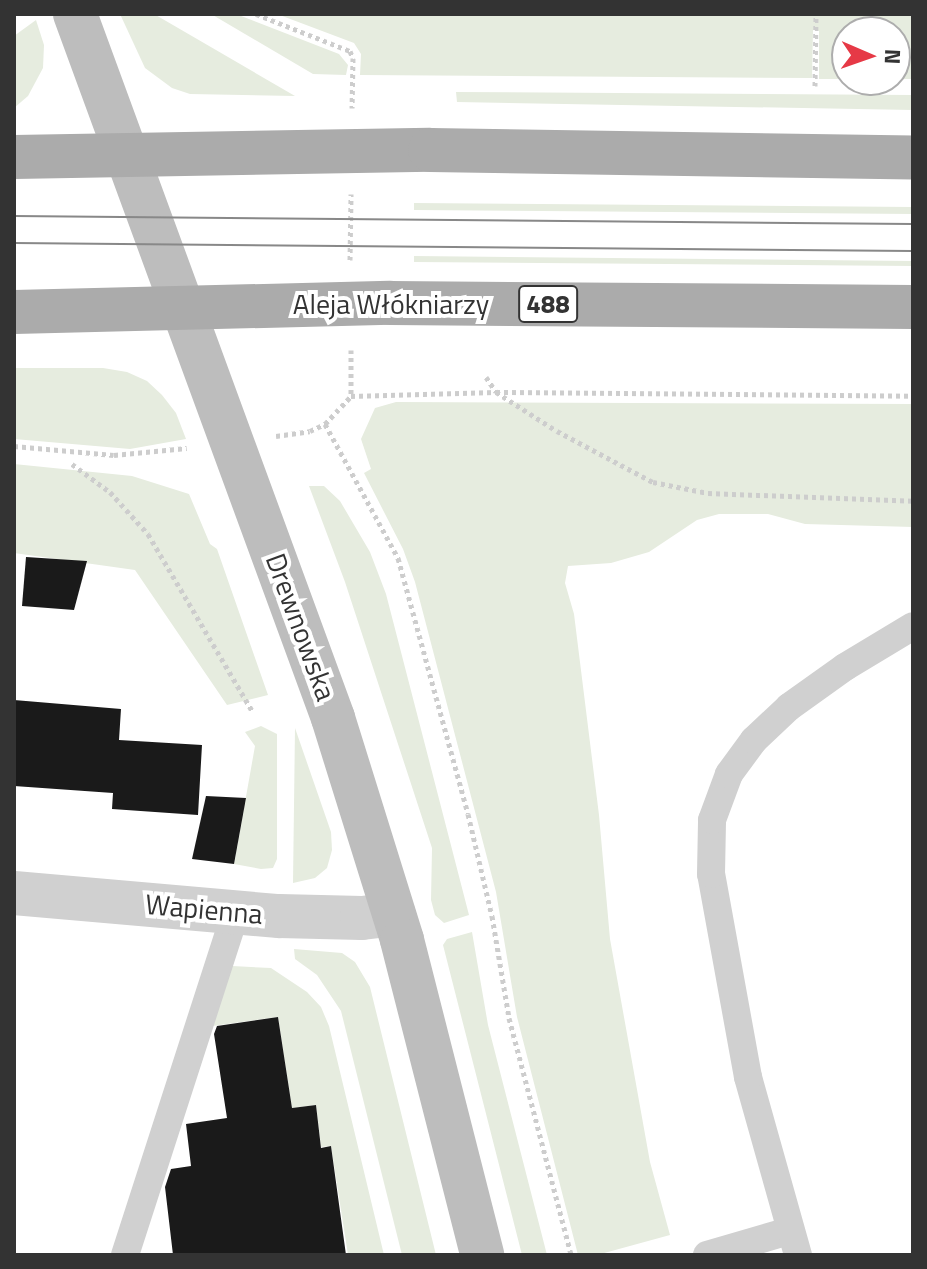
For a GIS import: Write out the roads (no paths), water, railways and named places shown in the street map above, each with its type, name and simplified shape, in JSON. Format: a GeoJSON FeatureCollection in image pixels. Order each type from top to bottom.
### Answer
{"type":"FeatureCollection","features":[{"type":"Feature","properties":{"kind":"main road","name":"Drewnowska"},"geometry":{"type":"LineString","coordinates":[[75,14],[333,718],[394,914],[482,1255]]}},
{"type":"Feature","properties":{"kind":"main road"},"geometry":{"type":"LineString","coordinates":[[14,157],[430,150],[913,158]]}},
{"type":"Feature","properties":{"kind":"main road","name":"Aleja Włókniarzy"},"geometry":{"type":"LineString","coordinates":[[14,312],[402,303],[913,307]]}},
{"type":"Feature","properties":{"kind":"street","name":"Wapienna"},"geometry":{"type":"LineString","coordinates":[[14,893],[335,918],[394,914]]}},
{"type":"Feature","properties":{"kind":"lane"},"geometry":{"type":"LineString","coordinates":[[707,1255],[794,1243],[748,1077],[711,874],[712,820],[729,774],[754,740],[789,707],[913,626]]}},
{"type":"Feature","properties":{"kind":"lane"},"geometry":{"type":"LineString","coordinates":[[125,1255],[236,912]]}},
{"type":"Feature","properties":{"kind":"tram line"},"geometry":{"type":"LineString","coordinates":[[14,216],[913,224]]}},
{"type":"Feature","properties":{"kind":"tram line"},"geometry":{"type":"LineString","coordinates":[[14,243],[913,251]]}}]}
